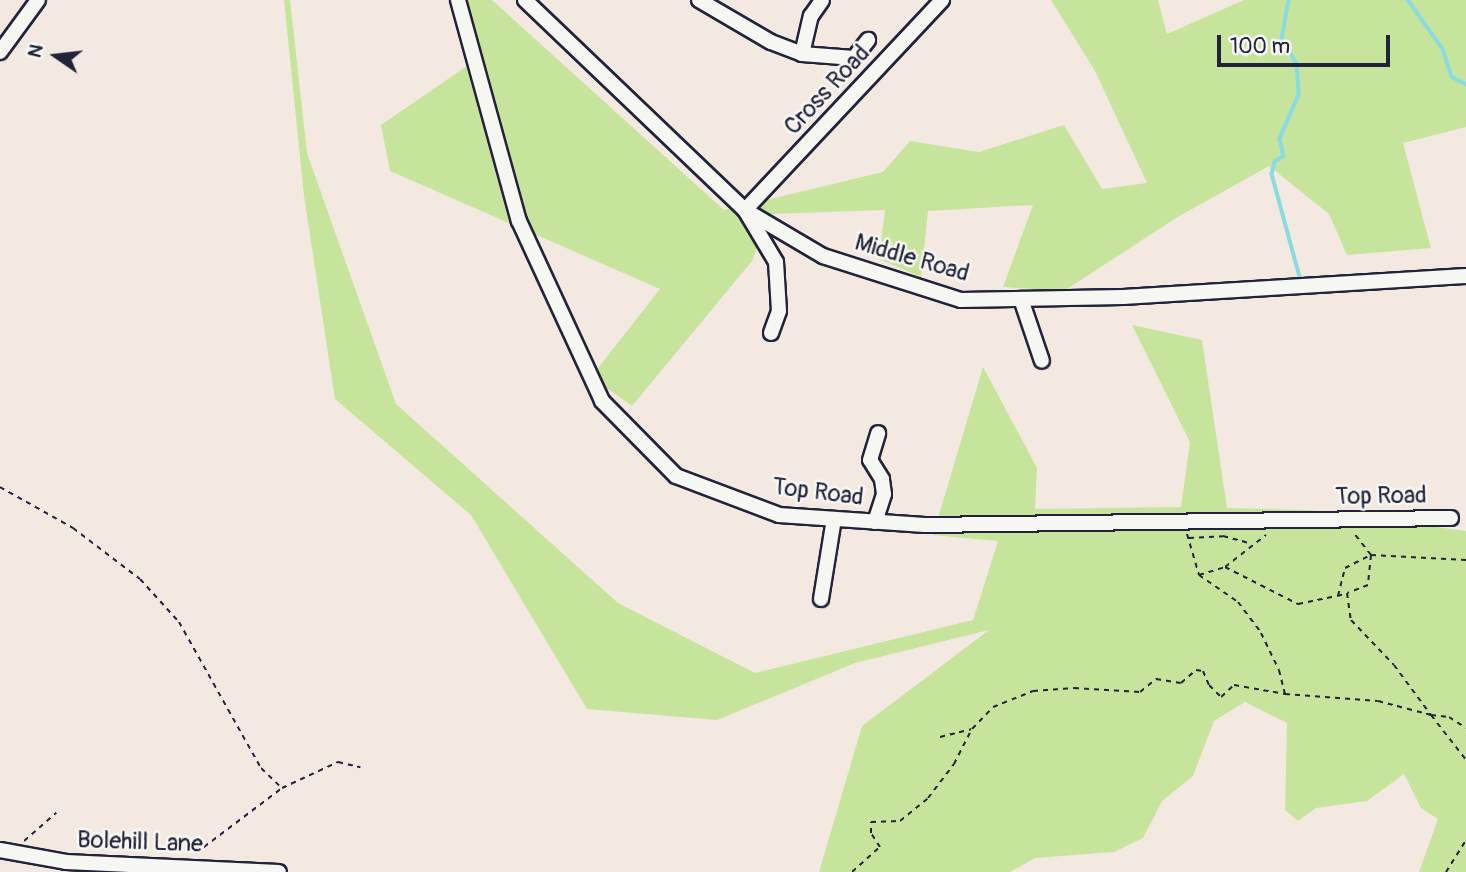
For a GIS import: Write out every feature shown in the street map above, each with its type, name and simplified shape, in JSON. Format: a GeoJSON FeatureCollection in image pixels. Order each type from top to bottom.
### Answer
{"type":"FeatureCollection","features":[{"type":"Feature","properties":{"kind":"street"},"geometry":{"type":"LineString","coordinates":[[0,52],[16,24],[37,0]]}},
{"type":"Feature","properties":{"kind":"street","name":"Top Road"},"geometry":{"type":"LineString","coordinates":[[458,0],[519,221],[602,401],[676,476],[779,515],[925,525],[1451,517]]}},
{"type":"Feature","properties":{"kind":"street","name":"Middle Road"},"geometry":{"type":"LineString","coordinates":[[525,0],[745,210],[823,256],[961,300],[1466,276]]}},
{"type":"Feature","properties":{"kind":"street"},"geometry":{"type":"LineString","coordinates":[[699,0],[771,43],[802,54],[854,58],[868,40]]}},
{"type":"Feature","properties":{"kind":"street"},"geometry":{"type":"LineString","coordinates":[[802,54],[811,16],[822,0]]}},
{"type":"Feature","properties":{"kind":"street","name":"Cross Road"},"geometry":{"type":"LineString","coordinates":[[745,210],[942,0]]}},
{"type":"Feature","properties":{"kind":"street"},"geometry":{"type":"LineString","coordinates":[[745,210],[776,261],[779,311],[771,333]]}},
{"type":"Feature","properties":{"kind":"street"},"geometry":{"type":"LineString","coordinates":[[1021,299],[1042,361]]}},
{"type":"Feature","properties":{"kind":"street"},"geometry":{"type":"LineString","coordinates":[[875,522],[884,494],[882,479],[870,460],[878,433]]}},
{"type":"Feature","properties":{"kind":"street"},"geometry":{"type":"LineString","coordinates":[[821,599],[834,519]]}},
{"type":"Feature","properties":{"kind":"street","name":"Bolehill Lane"},"geometry":{"type":"LineString","coordinates":[[4,852],[66,862],[279,872]]}},
{"type":"Feature","properties":{"kind":"path"},"geometry":{"type":"LineString","coordinates":[[0,487],[73,528],[140,579],[179,622],[261,768],[282,788]]}},
{"type":"Feature","properties":{"kind":"path"},"geometry":{"type":"LineString","coordinates":[[1184,522],[1199,575],[1238,602],[1252,619],[1279,670],[1284,694]]}},
{"type":"Feature","properties":{"kind":"path"},"geometry":{"type":"LineString","coordinates":[[1225,567],[1298,604],[1338,596],[1368,585],[1371,555],[1352,530]]}},
{"type":"Feature","properties":{"kind":"path"},"geometry":{"type":"LineString","coordinates":[[1199,575],[1225,567],[1250,543],[1272,532]]}},
{"type":"Feature","properties":{"kind":"path"},"geometry":{"type":"LineString","coordinates":[[1188,538],[1223,536],[1250,543]]}},
{"type":"Feature","properties":{"kind":"path"},"geometry":{"type":"LineString","coordinates":[[1338,596],[1345,568],[1371,555],[1466,560]]}},
{"type":"Feature","properties":{"kind":"path"},"geometry":{"type":"LineString","coordinates":[[1347,593],[1351,620],[1394,665],[1466,760]]}},
{"type":"Feature","properties":{"kind":"path"},"geometry":{"type":"LineString","coordinates":[[852,872],[880,847],[871,833],[872,822],[900,821],[928,798],[954,765],[972,729],[993,707],[1032,691],[1074,688],[1140,692],[1156,679],[1181,682],[1196,670],[1203,671],[1209,685],[1221,697],[1234,685],[1284,694],[1378,701],[1448,717],[1466,728]]}},
{"type":"Feature","properties":{"kind":"path"},"geometry":{"type":"LineString","coordinates":[[940,737],[972,729]]}},
{"type":"Feature","properties":{"kind":"path"},"geometry":{"type":"LineString","coordinates":[[189,867],[198,849],[282,788],[338,762],[360,767]]}},
{"type":"Feature","properties":{"kind":"path"},"geometry":{"type":"LineString","coordinates":[[4,852],[56,813]]}},
{"type":"Feature","properties":{"kind":"path"},"geometry":{"type":"LineString","coordinates":[[1446,872],[1466,841]]}},
{"type":"Feature","properties":{"kind":"green space"},"geometry":{"type":"Polygon","coordinates":[[[284,0],[290,0],[307,153],[396,404],[618,603],[755,673],[973,620],[998,541],[933,535],[983,367],[1037,468],[1035,509],[1181,507],[1190,442],[1132,325],[1202,340],[1227,508],[1309,510],[1466,531],[1466,872],[1419,872],[1438,819],[1421,808],[1404,774],[1367,801],[1316,808],[1298,821],[1285,810],[1287,723],[1245,702],[1214,721],[1193,776],[1162,801],[1143,838],[1114,852],[1035,858],[1010,872],[819,872],[862,726],[989,630],[855,663],[717,720],[587,709],[471,515],[335,399],[304,196],[284,0]]]}},
{"type":"Feature","properties":{"kind":"green space"},"geometry":{"type":"Polygon","coordinates":[[[466,0],[492,0],[724,210],[883,172],[910,141],[979,152],[1064,125],[1102,189],[1147,183],[1095,71],[1051,0],[1158,0],[1167,34],[1244,0],[1466,0],[1466,127],[1403,143],[1431,248],[1347,255],[1329,214],[1269,166],[1176,218],[1064,291],[1003,287],[1033,205],[928,211],[921,277],[879,259],[885,210],[770,214],[752,261],[632,406],[591,377],[660,289],[390,171],[381,125],[480,57],[466,0]]]}},
{"type":"Feature","properties":{"kind":"waterway"},"geometry":{"type":"LineString","coordinates":[[1289,0],[1282,38],[1297,64],[1299,95],[1280,139],[1284,156],[1275,162],[1272,174],[1301,281]]}},
{"type":"Feature","properties":{"kind":"waterway"},"geometry":{"type":"LineString","coordinates":[[1408,0],[1443,49],[1452,77],[1466,84]]}}]}
